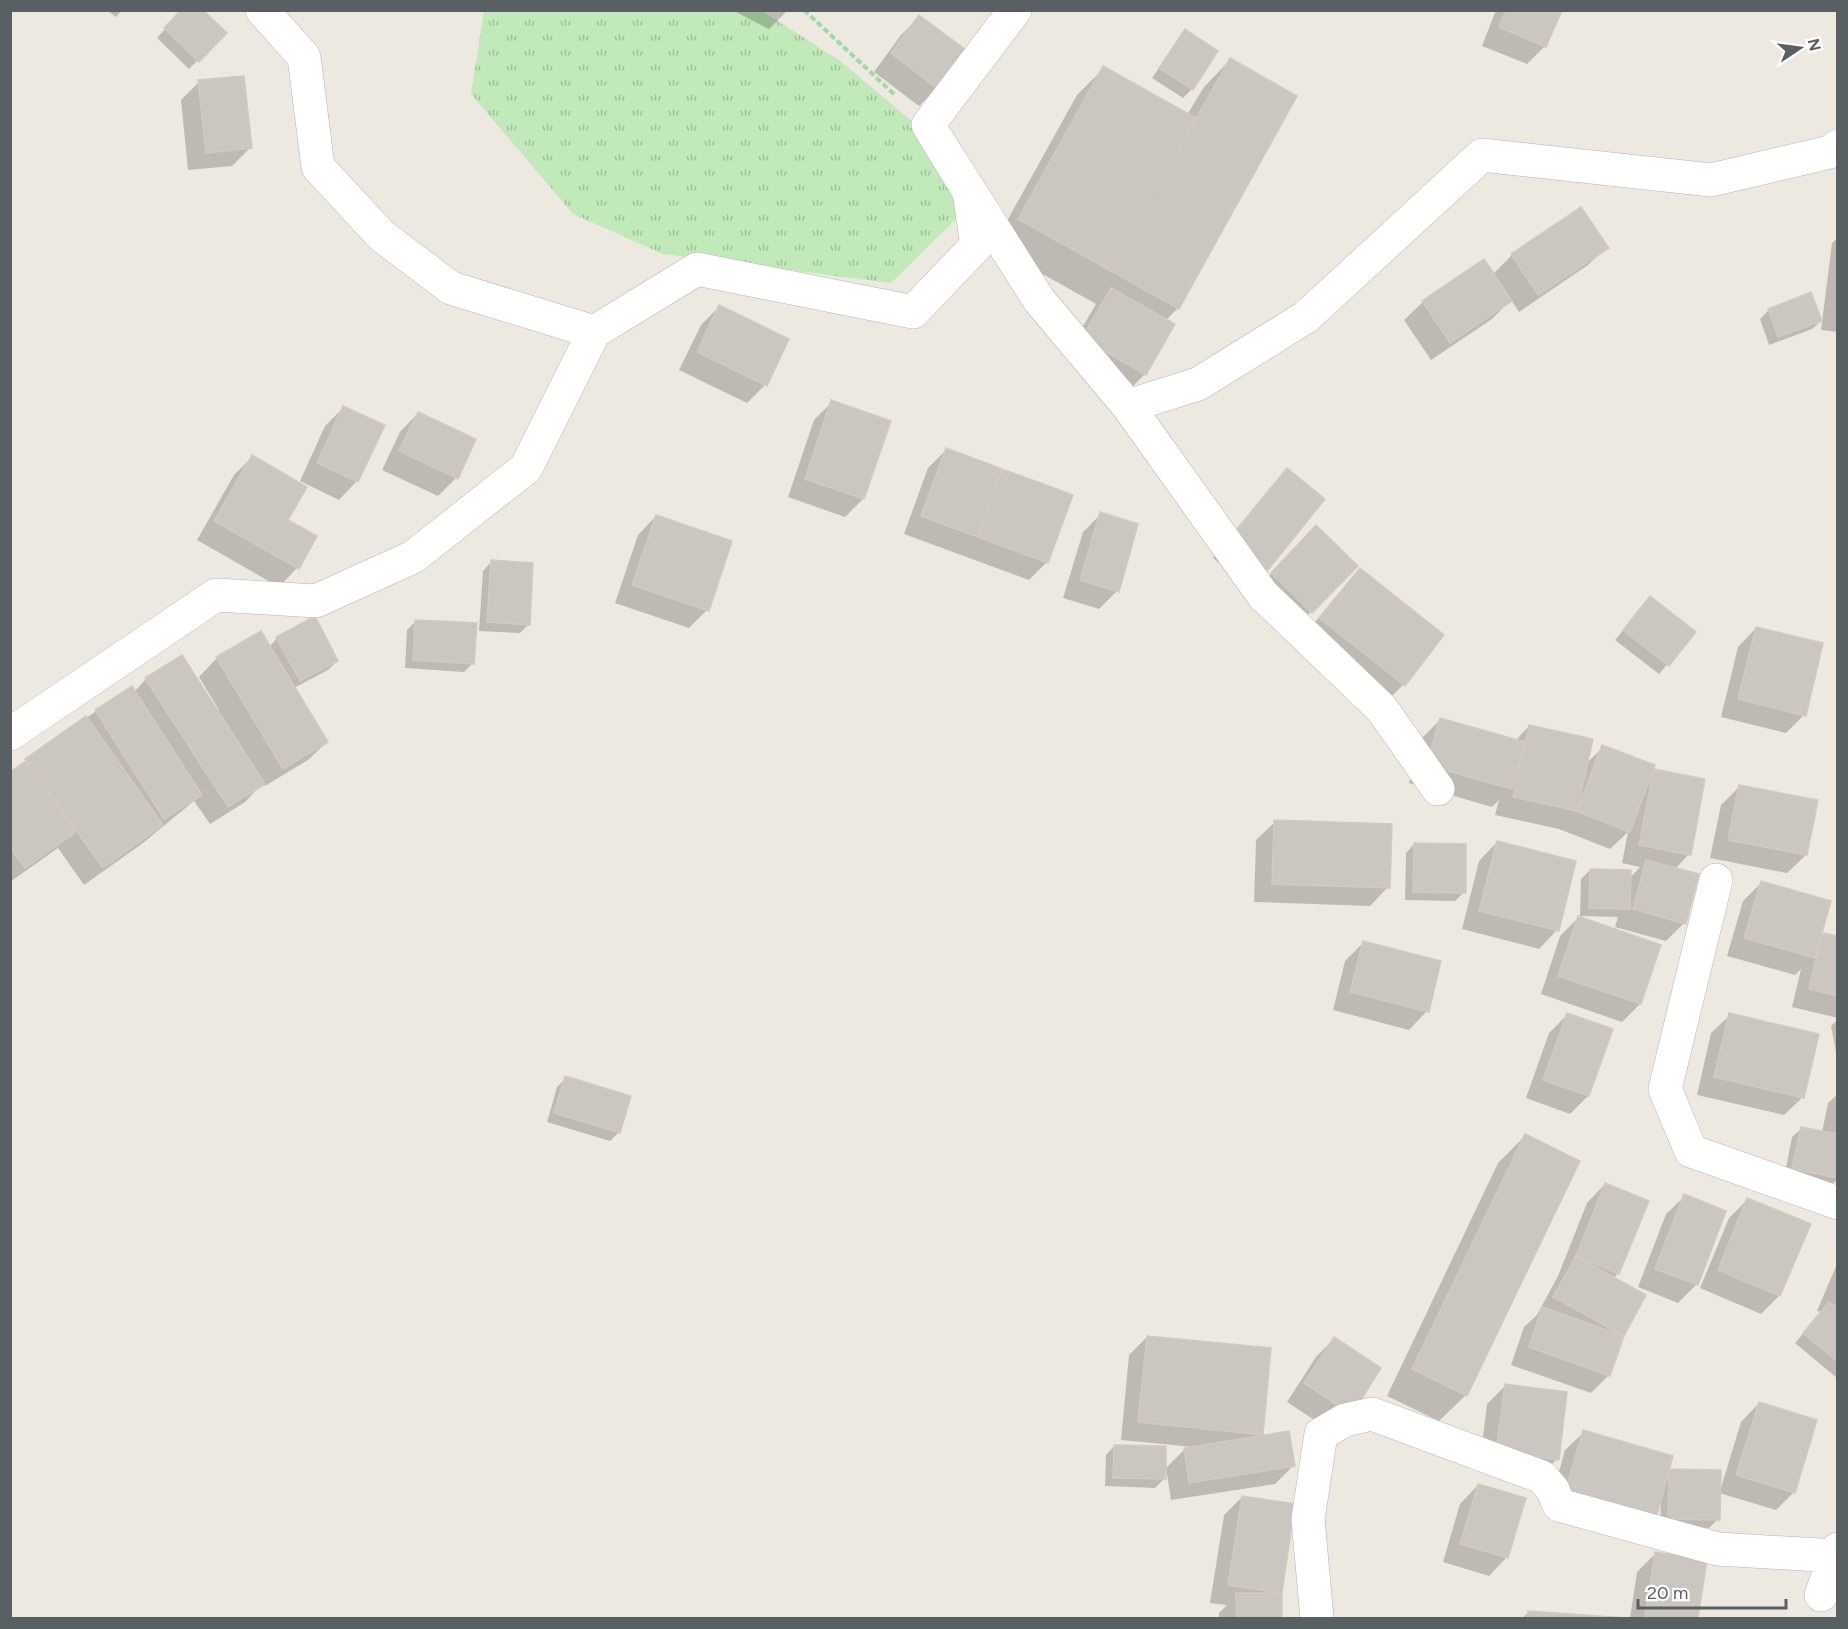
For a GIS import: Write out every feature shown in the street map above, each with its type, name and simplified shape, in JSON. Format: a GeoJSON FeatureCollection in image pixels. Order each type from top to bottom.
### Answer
{"type":"FeatureCollection","features":[{"type":"Feature","properties":{"kind":"street"},"geometry":{"type":"LineString","coordinates":[[262,10],[304,57],[318,168],[382,236],[452,288],[594,332]]}},
{"type":"Feature","properties":{"kind":"street"},"geometry":{"type":"LineString","coordinates":[[928,125],[1014,10]]}},
{"type":"Feature","properties":{"kind":"street"},"geometry":{"type":"LineString","coordinates":[[10,734],[216,595],[316,601],[412,556],[526,468],[594,332],[697,269],[913,312],[977,245],[969,192],[928,125]]}},
{"type":"Feature","properties":{"kind":"street"},"geometry":{"type":"LineString","coordinates":[[928,125],[1039,300],[1128,406],[1263,595],[1382,709],[1438,789]]}},
{"type":"Feature","properties":{"kind":"street"},"geometry":{"type":"LineString","coordinates":[[1128,406],[1198,384],[1306,317],[1482,155],[1711,180],[1830,152],[1838,146]]}},
{"type":"Feature","properties":{"kind":"street"},"geometry":{"type":"LineString","coordinates":[[1716,880],[1665,1089],[1691,1152],[1838,1203]]}},
{"type":"Feature","properties":{"kind":"street"},"geometry":{"type":"LineString","coordinates":[[1317,1618],[1308,1519],[1321,1434],[1345,1420],[1372,1414],[1542,1477],[1553,1490],[1559,1505],[1718,1549],[1836,1553],[1821,1595]]}},
{"type":"Feature","properties":{"kind":"path"},"geometry":{"type":"LineString","coordinates":[[804,10],[928,125]]}},
{"type":"Feature","properties":{"kind":"green space"},"geometry":{"type":"Polygon","coordinates":[[[484,11],[762,11],[839,60],[962,163],[961,214],[891,283],[663,254],[573,214],[471,94],[484,11]]]}},
{"type":"Feature","properties":{"kind":"building"},"geometry":{"type":"Polygon","coordinates":[[[181,10],[203,10],[227,33],[199,62],[164,28],[181,10]]]}},
{"type":"Feature","properties":{"kind":"building"},"geometry":{"type":"Polygon","coordinates":[[[1506,10],[1562,10],[1546,47],[1499,27],[1506,10]]]}},
{"type":"Feature","properties":{"kind":"building"},"geometry":{"type":"Polygon","coordinates":[[[919,15],[966,50],[938,89],[891,53],[919,15]]]}},
{"type":"Feature","properties":{"kind":"building"},"geometry":{"type":"Polygon","coordinates":[[[1185,29],[1218,51],[1193,90],[1159,68],[1185,29]]]}},
{"type":"Feature","properties":{"kind":"building"},"geometry":{"type":"Polygon","coordinates":[[[1230,58],[1297,96],[1179,309],[1111,271],[1230,58]]]}},
{"type":"Feature","properties":{"kind":"building"},"geometry":{"type":"Polygon","coordinates":[[[1103,66],[1196,118],[1111,271],[1018,219],[1103,66]]]}},
{"type":"Feature","properties":{"kind":"building"},"geometry":{"type":"Polygon","coordinates":[[[244,76],[252,148],[206,153],[198,80],[244,76]]]}},
{"type":"Feature","properties":{"kind":"building"},"geometry":{"type":"Polygon","coordinates":[[[1581,207],[1609,248],[1538,295],[1511,254],[1581,207]]]}},
{"type":"Feature","properties":{"kind":"building"},"geometry":{"type":"Polygon","coordinates":[[[1484,259],[1512,301],[1450,343],[1422,301],[1484,259]]]}},
{"type":"Feature","properties":{"kind":"building"},"geometry":{"type":"Polygon","coordinates":[[[1111,288],[1175,324],[1146,375],[1082,338],[1111,288]]]}},
{"type":"Feature","properties":{"kind":"building"},"geometry":{"type":"Polygon","coordinates":[[[1811,292],[1822,321],[1778,337],[1768,309],[1811,292]]]}},
{"type":"Feature","properties":{"kind":"building"},"geometry":{"type":"Polygon","coordinates":[[[719,305],[789,339],[767,386],[697,352],[719,305]]]}},
{"type":"Feature","properties":{"kind":"building"},"geometry":{"type":"Polygon","coordinates":[[[831,400],[891,421],[864,499],[805,479],[831,400]]]}},
{"type":"Feature","properties":{"kind":"building"},"geometry":{"type":"Polygon","coordinates":[[[343,406],[385,425],[358,482],[317,463],[343,406]]]}},
{"type":"Feature","properties":{"kind":"building"},"geometry":{"type":"Polygon","coordinates":[[[418,412],[476,439],[458,479],[399,451],[418,412]]]}},
{"type":"Feature","properties":{"kind":"building"},"geometry":{"type":"Polygon","coordinates":[[[946,448],[1002,469],[978,537],[921,516],[946,448]]]}},
{"type":"Feature","properties":{"kind":"building"},"geometry":{"type":"Polygon","coordinates":[[[252,455],[307,487],[288,520],[317,536],[299,569],[214,521],[252,455]]]}},
{"type":"Feature","properties":{"kind":"building"},"geometry":{"type":"Polygon","coordinates":[[[1287,468],[1325,499],[1268,570],[1230,539],[1287,468]]]}},
{"type":"Feature","properties":{"kind":"building"},"geometry":{"type":"Polygon","coordinates":[[[1002,469],[1073,495],[1048,563],[978,537],[1002,469]]]}},
{"type":"Feature","properties":{"kind":"building"},"geometry":{"type":"Polygon","coordinates":[[[1100,512],[1138,524],[1119,592],[1080,580],[1100,512]]]}},
{"type":"Feature","properties":{"kind":"building"},"geometry":{"type":"Polygon","coordinates":[[[656,515],[732,541],[709,611],[632,585],[656,515]]]}},
{"type":"Feature","properties":{"kind":"building"},"geometry":{"type":"Polygon","coordinates":[[[1316,525],[1358,566],[1312,613],[1271,573],[1316,525]]]}},
{"type":"Feature","properties":{"kind":"building"},"geometry":{"type":"Polygon","coordinates":[[[491,560],[533,563],[530,625],[487,622],[491,560]]]}},
{"type":"Feature","properties":{"kind":"building"},"geometry":{"type":"Polygon","coordinates":[[[1360,568],[1444,635],[1405,686],[1319,618],[1360,568]]]}},
{"type":"Feature","properties":{"kind":"building"},"geometry":{"type":"Polygon","coordinates":[[[1650,596],[1696,632],[1669,666],[1623,630],[1650,596]]]}},
{"type":"Feature","properties":{"kind":"building"},"geometry":{"type":"Polygon","coordinates":[[[315,616],[338,661],[300,681],[276,637],[315,616]]]}},
{"type":"Feature","properties":{"kind":"building"},"geometry":{"type":"Polygon","coordinates":[[[415,620],[477,623],[474,664],[413,660],[415,620]]]}},
{"type":"Feature","properties":{"kind":"building"},"geometry":{"type":"Polygon","coordinates":[[[1756,627],[1823,643],[1806,716],[1738,699],[1756,627]]]}},
{"type":"Feature","properties":{"kind":"building"},"geometry":{"type":"Polygon","coordinates":[[[261,631],[328,742],[283,769],[216,657],[261,631]]]}},
{"type":"Feature","properties":{"kind":"building"},"geometry":{"type":"Polygon","coordinates":[[[182,655],[265,784],[228,807],[145,678],[182,655]]]}},
{"type":"Feature","properties":{"kind":"building"},"geometry":{"type":"Polygon","coordinates":[[[132,686],[202,795],[164,819],[95,710],[132,686]]]}},
{"type":"Feature","properties":{"kind":"building"},"geometry":{"type":"Polygon","coordinates":[[[86,716],[163,825],[103,868],[25,759],[86,716]]]}},
{"type":"Feature","properties":{"kind":"building"},"geometry":{"type":"Polygon","coordinates":[[[1440,718],[1525,742],[1512,789],[1426,765],[1440,718]]]}},
{"type":"Feature","properties":{"kind":"building"},"geometry":{"type":"Polygon","coordinates":[[[1529,725],[1593,739],[1577,811],[1513,797],[1529,725]]]}},
{"type":"Feature","properties":{"kind":"building"},"geometry":{"type":"Polygon","coordinates":[[[1602,745],[1655,765],[1630,832],[1577,811],[1602,745]]]}},
{"type":"Feature","properties":{"kind":"building"},"geometry":{"type":"Polygon","coordinates":[[[26,761],[76,832],[25,868],[10,848],[10,772],[26,761]]]}},
{"type":"Feature","properties":{"kind":"building"},"geometry":{"type":"Polygon","coordinates":[[[1654,769],[1705,779],[1691,855],[1639,845],[1654,769]]]}},
{"type":"Feature","properties":{"kind":"building"},"geometry":{"type":"Polygon","coordinates":[[[1739,785],[1818,800],[1807,855],[1728,840],[1739,785]]]}},
{"type":"Feature","properties":{"kind":"building"},"geometry":{"type":"Polygon","coordinates":[[[1274,820],[1392,824],[1390,888],[1272,884],[1274,820]]]}},
{"type":"Feature","properties":{"kind":"building"},"geometry":{"type":"Polygon","coordinates":[[[1497,841],[1576,861],[1559,931],[1479,911],[1497,841]]]}},
{"type":"Feature","properties":{"kind":"building"},"geometry":{"type":"Polygon","coordinates":[[[1414,843],[1466,844],[1466,893],[1413,892],[1414,843]]]}},
{"type":"Feature","properties":{"kind":"building"},"geometry":{"type":"Polygon","coordinates":[[[1646,860],[1699,874],[1686,924],[1633,909],[1646,860]]]}},
{"type":"Feature","properties":{"kind":"building"},"geometry":{"type":"Polygon","coordinates":[[[1590,869],[1631,870],[1630,909],[1589,908],[1590,869]]]}},
{"type":"Feature","properties":{"kind":"building"},"geometry":{"type":"Polygon","coordinates":[[[1761,881],[1831,901],[1815,958],[1744,938],[1761,881]]]}},
{"type":"Feature","properties":{"kind":"building"},"geometry":{"type":"Polygon","coordinates":[[[1578,916],[1661,945],[1641,1004],[1558,976],[1578,916]]]}},
{"type":"Feature","properties":{"kind":"building"},"geometry":{"type":"Polygon","coordinates":[[[1822,933],[1838,936],[1838,996],[1809,989],[1822,933]]]}},
{"type":"Feature","properties":{"kind":"building"},"geometry":{"type":"Polygon","coordinates":[[[1363,941],[1441,961],[1429,1012],[1350,992],[1363,941]]]}},
{"type":"Feature","properties":{"kind":"building"},"geometry":{"type":"Polygon","coordinates":[[[1567,1013],[1613,1029],[1589,1096],[1543,1080],[1567,1013]]]}},
{"type":"Feature","properties":{"kind":"building"},"geometry":{"type":"Polygon","coordinates":[[[1729,1013],[1819,1034],[1804,1098],[1714,1077],[1729,1013]]]}},
{"type":"Feature","properties":{"kind":"building"},"geometry":{"type":"Polygon","coordinates":[[[565,1076],[631,1096],[620,1133],[554,1113],[565,1076]]]}},
{"type":"Feature","properties":{"kind":"building"},"geometry":{"type":"Polygon","coordinates":[[[1801,1127],[1838,1134],[1838,1178],[1792,1169],[1801,1127]]]}},
{"type":"Feature","properties":{"kind":"building"},"geometry":{"type":"Polygon","coordinates":[[[1525,1134],[1580,1161],[1467,1396],[1412,1369],[1525,1134]]]}},
{"type":"Feature","properties":{"kind":"building"},"geometry":{"type":"Polygon","coordinates":[[[1605,1183],[1649,1201],[1619,1274],[1576,1256],[1605,1183]]]}},
{"type":"Feature","properties":{"kind":"building"},"geometry":{"type":"Polygon","coordinates":[[[1684,1194],[1726,1211],[1698,1285],[1655,1269],[1684,1194]]]}},
{"type":"Feature","properties":{"kind":"building"},"geometry":{"type":"Polygon","coordinates":[[[1747,1198],[1811,1224],[1780,1296],[1718,1270],[1747,1198]]]}},
{"type":"Feature","properties":{"kind":"building"},"geometry":{"type":"Polygon","coordinates":[[[1576,1256],[1646,1295],[1624,1336],[1553,1297],[1576,1256]]]}},
{"type":"Feature","properties":{"kind":"building"},"geometry":{"type":"Polygon","coordinates":[[[1829,1302],[1838,1308],[1838,1362],[1803,1333],[1829,1302]]]}},
{"type":"Feature","properties":{"kind":"building"},"geometry":{"type":"Polygon","coordinates":[[[1542,1307],[1624,1336],[1610,1376],[1529,1347],[1542,1307]]]}},
{"type":"Feature","properties":{"kind":"building"},"geometry":{"type":"Polygon","coordinates":[[[1147,1336],[1271,1348],[1263,1435],[1138,1422],[1147,1336]]]}},
{"type":"Feature","properties":{"kind":"building"},"geometry":{"type":"Polygon","coordinates":[[[1334,1337],[1381,1368],[1352,1415],[1304,1383],[1334,1337]]]}},
{"type":"Feature","properties":{"kind":"building"},"geometry":{"type":"Polygon","coordinates":[[[1505,1384],[1567,1392],[1559,1460],[1496,1452],[1505,1384]]]}},
{"type":"Feature","properties":{"kind":"building"},"geometry":{"type":"Polygon","coordinates":[[[1759,1402],[1817,1420],[1795,1493],[1736,1475],[1759,1402]]]}},
{"type":"Feature","properties":{"kind":"building"},"geometry":{"type":"Polygon","coordinates":[[[1583,1430],[1673,1456],[1657,1515],[1566,1489],[1583,1430]]]}},
{"type":"Feature","properties":{"kind":"building"},"geometry":{"type":"Polygon","coordinates":[[[1289,1431],[1295,1466],[1189,1483],[1184,1448],[1289,1431]]]}},
{"type":"Feature","properties":{"kind":"building"},"geometry":{"type":"Polygon","coordinates":[[[1114,1445],[1166,1446],[1166,1479],[1113,1478],[1114,1445]]]}},
{"type":"Feature","properties":{"kind":"building"},"geometry":{"type":"Polygon","coordinates":[[[1669,1469],[1721,1470],[1720,1520],[1668,1519],[1669,1469]]]}},
{"type":"Feature","properties":{"kind":"building"},"geometry":{"type":"Polygon","coordinates":[[[1478,1484],[1526,1498],[1508,1558],[1460,1544],[1478,1484]]]}},
{"type":"Feature","properties":{"kind":"building"},"geometry":{"type":"Polygon","coordinates":[[[1242,1496],[1295,1504],[1282,1593],[1228,1585],[1242,1496]]]}},
{"type":"Feature","properties":{"kind":"building"},"geometry":{"type":"Polygon","coordinates":[[[1655,1552],[1707,1560],[1698,1618],[1645,1618],[1655,1552]]]}},
{"type":"Feature","properties":{"kind":"building"},"geometry":{"type":"Polygon","coordinates":[[[1236,1593],[1282,1593],[1282,1618],[1237,1618],[1236,1593]]]}},
{"type":"Feature","properties":{"kind":"building"},"geometry":{"type":"Polygon","coordinates":[[[1528,1611],[1627,1618],[1527,1618],[1528,1611]]]}}]}
